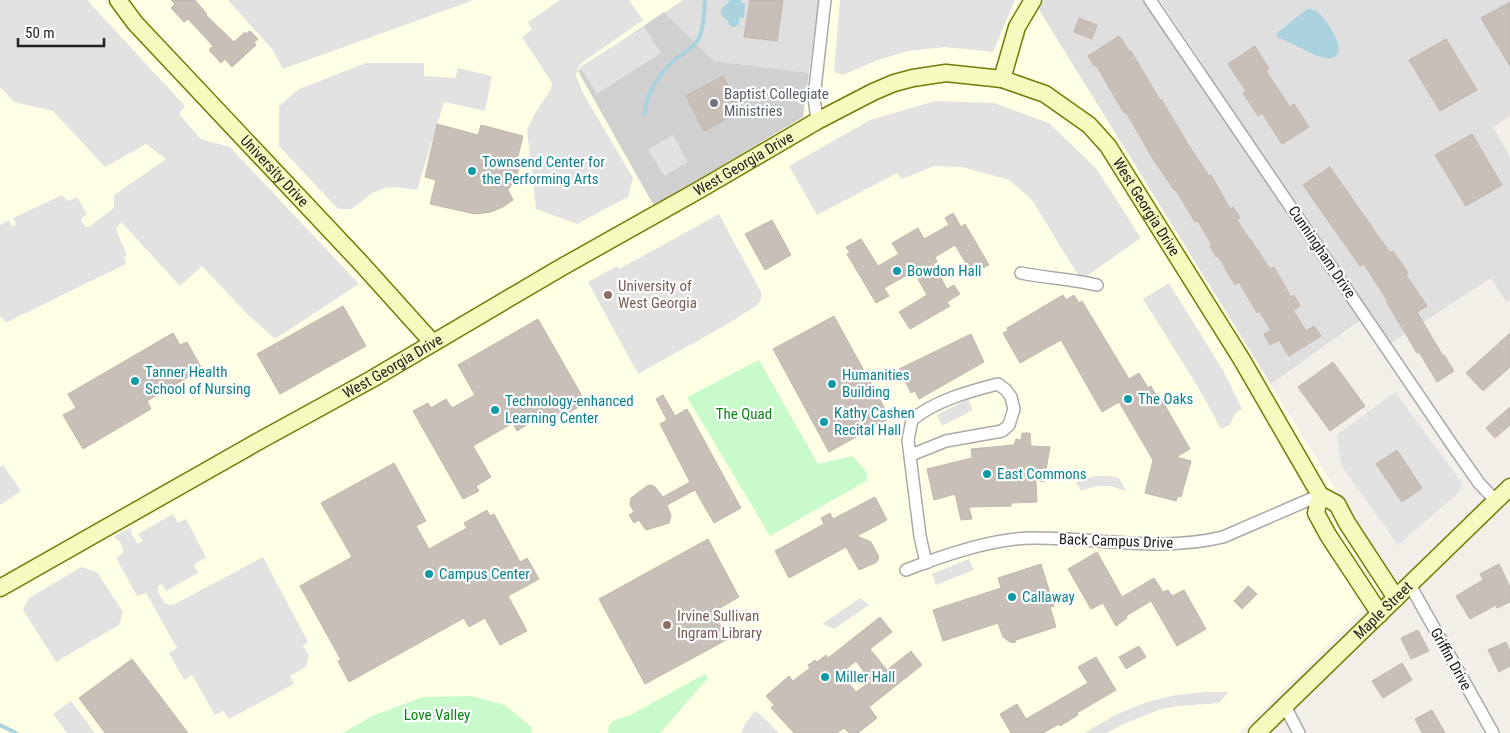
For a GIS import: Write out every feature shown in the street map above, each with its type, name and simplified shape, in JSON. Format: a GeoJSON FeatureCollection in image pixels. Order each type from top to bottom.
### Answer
{"type":"FeatureCollection","features":[{"type":"Feature","properties":{"kind":"street","name":"University Drive"},"geometry":{"type":"LineString","coordinates":[[118,0],[135,23],[354,255],[433,343]]}},
{"type":"Feature","properties":{"kind":"street"},"geometry":{"type":"LineString","coordinates":[[817,121],[814,97],[825,0]]}},
{"type":"Feature","properties":{"kind":"street"},"geometry":{"type":"LineString","coordinates":[[1002,79],[1017,27],[1033,0]]}},
{"type":"Feature","properties":{"kind":"street","name":"Cunningham Drive"},"geometry":{"type":"LineString","coordinates":[[1150,0],[1479,483],[1496,501]]}},
{"type":"Feature","properties":{"kind":"street","name":"West Georgia Drive"},"geometry":{"type":"LineString","coordinates":[[0,588],[258,441],[372,379],[817,121],[894,83],[946,73],[1002,79],[1045,94],[1089,125],[1108,146],[1242,360],[1320,495],[1337,504],[1347,523],[1396,598]]}},
{"type":"Feature","properties":{"kind":"street"},"geometry":{"type":"LineString","coordinates":[[1021,273],[1045,278],[1076,280],[1097,285]]}},
{"type":"Feature","properties":{"kind":"street"},"geometry":{"type":"LineString","coordinates":[[911,455],[946,441],[1002,431],[1009,425],[1013,417],[1012,397],[998,384],[978,389],[926,409],[912,420],[908,440],[920,536],[926,563]]}},
{"type":"Feature","properties":{"kind":"street","name":"Maple Street"},"geometry":{"type":"LineString","coordinates":[[1257,733],[1510,487]]}},
{"type":"Feature","properties":{"kind":"street"},"geometry":{"type":"LineString","coordinates":[[1320,495],[1316,513],[1328,536],[1380,614]]}},
{"type":"Feature","properties":{"kind":"street","name":"Back Campus Drive"},"geometry":{"type":"LineString","coordinates":[[906,570],[993,542],[1018,538],[1130,544],[1182,543],[1211,540],[1223,537],[1320,495]]}},
{"type":"Feature","properties":{"kind":"street","name":"Griffin Drive"},"geometry":{"type":"LineString","coordinates":[[1410,585],[1493,733]]}},
{"type":"Feature","properties":{"kind":"street"},"geometry":{"type":"LineString","coordinates":[[1285,706],[1299,733]]}},
{"type":"Feature","properties":{"kind":"shaded area","name":"University of West Georgia"},"geometry":{"type":"Polygon","coordinates":[[[0,0],[683,0],[578,71],[803,117],[819,0],[1033,0],[1392,581],[1239,733],[0,733],[0,0]]]}},
{"type":"Feature","properties":{"kind":"shaded area"},"geometry":{"type":"Polygon","coordinates":[[[0,0],[87,0],[185,106],[179,114],[201,139],[230,147],[359,284],[275,339],[248,315],[202,266],[180,286],[121,222],[116,229],[127,255],[124,257],[126,264],[5,323],[3,318],[0,317],[0,225],[9,220],[11,225],[14,226],[16,224],[13,218],[62,195],[68,201],[77,197],[87,214],[81,221],[86,227],[90,226],[114,208],[114,195],[166,159],[146,144],[105,167],[53,111],[14,102],[0,87],[0,0]]]}},
{"type":"Feature","properties":{"kind":"shaded area"},"geometry":{"type":"Polygon","coordinates":[[[228,0],[474,0],[283,69],[272,49],[228,0]]]}},
{"type":"Feature","properties":{"kind":"shaded area"},"geometry":{"type":"Polygon","coordinates":[[[560,0],[629,0],[643,20],[580,64],[576,76],[583,93],[633,178],[628,197],[577,224],[536,209],[527,130],[551,89],[552,83],[522,37],[532,30],[528,22],[560,0]]]}},
{"type":"Feature","properties":{"kind":"shaded area"},"geometry":{"type":"Polygon","coordinates":[[[683,0],[819,0],[809,73],[714,61],[664,12],[683,0]]]}},
{"type":"Feature","properties":{"kind":"shaded area"},"geometry":{"type":"Polygon","coordinates":[[[840,0],[1015,0],[993,52],[945,47],[908,51],[875,61],[843,75],[834,72],[840,0]]]}},
{"type":"Feature","properties":{"kind":"shaded area"},"geometry":{"type":"Polygon","coordinates":[[[1045,0],[1143,0],[1193,74],[1204,66],[1160,0],[1510,0],[1510,116],[1493,127],[1510,157],[1510,300],[1506,302],[1491,278],[1391,343],[1370,313],[1271,384],[1038,9],[1045,0]]]}},
{"type":"Feature","properties":{"kind":"shaded area"},"geometry":{"type":"Polygon","coordinates":[[[664,12],[714,61],[809,73],[803,117],[654,206],[578,71],[664,12]]]}},
{"type":"Feature","properties":{"kind":"shaded area"},"geometry":{"type":"Polygon","coordinates":[[[644,27],[661,53],[597,94],[580,67],[644,27]]]}},
{"type":"Feature","properties":{"kind":"shaded area"},"geometry":{"type":"Polygon","coordinates":[[[366,63],[424,63],[424,76],[455,78],[458,68],[492,76],[485,111],[444,102],[417,190],[396,187],[385,188],[372,193],[352,209],[338,209],[279,146],[279,106],[299,89],[366,63]]]}},
{"type":"Feature","properties":{"kind":"shaded area"},"geometry":{"type":"Polygon","coordinates":[[[935,101],[994,103],[1049,123],[1096,168],[1141,238],[1081,280],[1032,200],[1009,180],[962,167],[934,166],[902,179],[897,173],[817,215],[789,166],[870,120],[935,101]]]}},
{"type":"Feature","properties":{"kind":"shaded area"},"geometry":{"type":"Polygon","coordinates":[[[673,135],[688,162],[664,176],[648,149],[673,135]]]}},
{"type":"Feature","properties":{"kind":"shaded area"},"geometry":{"type":"Polygon","coordinates":[[[719,214],[761,292],[761,300],[756,306],[724,326],[638,374],[588,282],[617,266],[619,269],[719,214]]]}},
{"type":"Feature","properties":{"kind":"shaded area","name":"The Oaks"},"geometry":{"type":"Polygon","coordinates":[[[1169,283],[1224,372],[1242,409],[1235,413],[1230,425],[1221,429],[1199,389],[1143,299],[1169,283]]]}},
{"type":"Feature","properties":{"kind":"shaded area"},"geometry":{"type":"Polygon","coordinates":[[[1395,392],[1462,483],[1459,492],[1398,545],[1341,465],[1337,435],[1395,392]]]}},
{"type":"Feature","properties":{"kind":"shaded area"},"geometry":{"type":"Polygon","coordinates":[[[968,399],[973,410],[942,426],[937,415],[968,399]]]}},
{"type":"Feature","properties":{"kind":"shaded area"},"geometry":{"type":"Polygon","coordinates":[[[3,465],[21,491],[0,505],[0,467],[3,465]]]}},
{"type":"Feature","properties":{"kind":"shaded area"},"geometry":{"type":"Polygon","coordinates":[[[1095,476],[1119,478],[1126,491],[1110,486],[1096,486],[1081,491],[1076,482],[1095,476]]]}},
{"type":"Feature","properties":{"kind":"shaded area"},"geometry":{"type":"Polygon","coordinates":[[[173,514],[178,523],[186,519],[206,557],[194,565],[198,573],[166,591],[162,584],[159,585],[158,592],[165,603],[175,604],[263,557],[308,642],[303,646],[309,655],[306,667],[290,676],[294,684],[229,719],[223,711],[215,715],[192,675],[184,680],[169,653],[177,648],[146,593],[137,596],[116,558],[124,552],[120,542],[114,537],[131,527],[131,533],[137,543],[141,543],[142,540],[138,534],[173,514]]]}},
{"type":"Feature","properties":{"kind":"shaded area"},"geometry":{"type":"Polygon","coordinates":[[[969,559],[974,570],[936,585],[932,574],[969,559]]]}},
{"type":"Feature","properties":{"kind":"shaded area"},"geometry":{"type":"Polygon","coordinates":[[[81,567],[97,572],[123,612],[119,625],[56,662],[23,610],[29,598],[81,567]]]}},
{"type":"Feature","properties":{"kind":"shaded area"},"geometry":{"type":"Polygon","coordinates":[[[860,598],[869,605],[834,629],[822,624],[860,598]]]}},
{"type":"Feature","properties":{"kind":"shaded area"},"geometry":{"type":"Polygon","coordinates":[[[1229,692],[1219,703],[1161,709],[1121,725],[1107,733],[1084,733],[1117,714],[1147,702],[1176,695],[1229,692]]]}},
{"type":"Feature","properties":{"kind":"shaded area"},"geometry":{"type":"Polygon","coordinates":[[[71,701],[95,733],[67,733],[53,714],[71,701]]]}},
{"type":"Feature","properties":{"kind":"shaded area"},"geometry":{"type":"Polygon","coordinates":[[[755,711],[761,715],[779,733],[741,733],[755,711]]]}},
{"type":"Feature","properties":{"kind":"green space","name":"The Quad"},"geometry":{"type":"Polygon","coordinates":[[[759,360],[818,464],[853,456],[868,474],[866,481],[770,536],[687,397],[759,360]]]}},
{"type":"Feature","properties":{"kind":"green space"},"geometry":{"type":"Polygon","coordinates":[[[705,674],[708,678],[660,733],[608,733],[609,725],[614,720],[630,715],[705,674]]]}},
{"type":"Feature","properties":{"kind":"green space","name":"Love Valley"},"geometry":{"type":"Polygon","coordinates":[[[471,696],[505,705],[532,728],[531,733],[343,733],[372,716],[423,697],[471,696]]]}},
{"type":"Feature","properties":{"kind":"water"},"geometry":{"type":"Polygon","coordinates":[[[729,0],[741,0],[741,3],[745,3],[744,18],[739,18],[739,24],[735,27],[730,26],[728,21],[721,15],[721,9],[729,0]]]}},
{"type":"Feature","properties":{"kind":"water"},"geometry":{"type":"Polygon","coordinates":[[[1307,9],[1318,12],[1335,35],[1339,50],[1337,55],[1332,58],[1318,56],[1277,37],[1277,33],[1307,9]]]}},
{"type":"Feature","properties":{"kind":"building"},"geometry":{"type":"Polygon","coordinates":[[[171,0],[195,0],[206,15],[234,42],[245,32],[246,34],[250,31],[258,39],[254,42],[256,45],[232,67],[225,59],[221,63],[209,50],[213,46],[188,19],[184,22],[171,8],[175,4],[171,0]]]}},
{"type":"Feature","properties":{"kind":"building"},"geometry":{"type":"Polygon","coordinates":[[[750,0],[783,0],[777,41],[744,37],[750,0]]]}},
{"type":"Feature","properties":{"kind":"building"},"geometry":{"type":"Polygon","coordinates":[[[1510,2],[1510,66],[1481,18],[1510,2]]]}},
{"type":"Feature","properties":{"kind":"building"},"geometry":{"type":"Polygon","coordinates":[[[1079,18],[1097,25],[1092,39],[1074,32],[1079,18]]]}},
{"type":"Feature","properties":{"kind":"building"},"geometry":{"type":"Polygon","coordinates":[[[1119,36],[1131,51],[1189,146],[1209,176],[1211,175],[1230,209],[1233,207],[1240,218],[1237,220],[1250,240],[1270,269],[1274,267],[1291,297],[1294,295],[1300,306],[1293,310],[1306,331],[1314,326],[1321,336],[1289,356],[1279,340],[1270,345],[1264,334],[1271,330],[1259,311],[1257,313],[1239,282],[1235,285],[1218,256],[1216,257],[1210,246],[1212,245],[1198,221],[1195,222],[1176,190],[1153,159],[1126,112],[1124,113],[1096,65],[1094,66],[1088,56],[1119,36]]]}},
{"type":"Feature","properties":{"kind":"building"},"geometry":{"type":"Polygon","coordinates":[[[1446,39],[1477,90],[1440,111],[1409,60],[1446,39]]]}},
{"type":"Feature","properties":{"kind":"building"},"geometry":{"type":"Polygon","coordinates":[[[1255,46],[1269,69],[1266,71],[1290,107],[1294,104],[1309,127],[1282,144],[1262,113],[1258,116],[1243,93],[1246,91],[1228,64],[1255,46]]]}},
{"type":"Feature","properties":{"kind":"building","name":"Baptist Collegiate Ministries"},"geometry":{"type":"Polygon","coordinates":[[[723,76],[742,110],[704,131],[686,96],[723,76]]]}},
{"type":"Feature","properties":{"kind":"building","name":"Townsend Center for the Performing Arts"},"geometry":{"type":"Polygon","coordinates":[[[437,124],[478,135],[481,125],[523,136],[516,164],[520,165],[516,178],[508,190],[513,200],[491,212],[475,214],[430,204],[436,180],[425,177],[437,124]]]}},
{"type":"Feature","properties":{"kind":"building"},"geometry":{"type":"Polygon","coordinates":[[[1472,134],[1502,185],[1466,206],[1435,155],[1472,134]]]}},
{"type":"Feature","properties":{"kind":"building"},"geometry":{"type":"Polygon","coordinates":[[[1330,167],[1390,253],[1393,251],[1408,273],[1406,275],[1427,306],[1417,312],[1454,371],[1437,382],[1419,352],[1417,353],[1364,264],[1360,266],[1303,185],[1330,167]]]}},
{"type":"Feature","properties":{"kind":"building","name":"Bowdon Hall"},"geometry":{"type":"Polygon","coordinates":[[[953,213],[961,227],[965,224],[989,265],[972,273],[955,245],[935,257],[937,262],[933,264],[947,289],[954,285],[960,294],[947,302],[950,306],[910,329],[899,312],[927,295],[915,274],[911,277],[909,274],[884,288],[889,296],[876,303],[847,254],[850,253],[846,247],[861,239],[878,266],[899,254],[892,243],[918,228],[924,239],[949,225],[945,218],[953,213]]]}},
{"type":"Feature","properties":{"kind":"building"},"geometry":{"type":"Polygon","coordinates":[[[772,220],[791,255],[765,270],[745,234],[772,220]]]}},
{"type":"Feature","properties":{"kind":"building","name":"The Oaks"},"geometry":{"type":"Polygon","coordinates":[[[1063,295],[1066,300],[1074,295],[1079,303],[1082,301],[1129,379],[1139,373],[1148,388],[1151,386],[1157,397],[1159,395],[1190,449],[1176,457],[1191,461],[1181,497],[1178,496],[1176,501],[1145,493],[1153,460],[1119,402],[1102,412],[1061,340],[1020,363],[1003,333],[1008,331],[1007,328],[1063,295]]]}},
{"type":"Feature","properties":{"kind":"building"},"geometry":{"type":"Polygon","coordinates":[[[343,306],[366,346],[280,394],[257,354],[343,306]]]}},
{"type":"Feature","properties":{"kind":"building","name":"Humanities Building"},"geometry":{"type":"Polygon","coordinates":[[[834,316],[890,418],[829,452],[773,349],[834,316]]]}},
{"type":"Feature","properties":{"kind":"building","name":"Technology-enhanced Learning Center"},"geometry":{"type":"Polygon","coordinates":[[[538,319],[586,403],[557,419],[555,415],[537,425],[534,420],[517,431],[513,423],[473,446],[491,477],[476,486],[479,491],[463,499],[413,411],[428,403],[431,408],[446,399],[452,408],[475,395],[458,365],[538,319]]]}},
{"type":"Feature","properties":{"kind":"building","name":"Tanner Health School of Nursing"},"geometry":{"type":"Polygon","coordinates":[[[173,333],[180,345],[187,342],[202,369],[147,401],[151,409],[83,449],[63,415],[76,408],[68,394],[173,333]]]}},
{"type":"Feature","properties":{"kind":"building"},"geometry":{"type":"Polygon","coordinates":[[[1510,333],[1510,367],[1483,391],[1466,373],[1510,333]]]}},
{"type":"Feature","properties":{"kind":"building"},"geometry":{"type":"Polygon","coordinates":[[[971,334],[984,362],[919,399],[915,391],[911,393],[899,369],[971,334]]]}},
{"type":"Feature","properties":{"kind":"building"},"geometry":{"type":"Polygon","coordinates":[[[1333,362],[1365,406],[1330,431],[1298,387],[1333,362]]]}},
{"type":"Feature","properties":{"kind":"building"},"geometry":{"type":"Polygon","coordinates":[[[663,395],[675,416],[687,409],[741,508],[714,523],[695,490],[667,505],[671,516],[669,523],[646,530],[639,520],[634,523],[629,515],[634,512],[630,505],[631,498],[647,486],[652,485],[655,487],[663,497],[690,482],[660,424],[667,420],[656,399],[663,395]]]}},
{"type":"Feature","properties":{"kind":"building"},"geometry":{"type":"Polygon","coordinates":[[[1510,407],[1510,425],[1495,438],[1486,428],[1510,407]]]}},
{"type":"Feature","properties":{"kind":"building","name":"East Commons"},"geometry":{"type":"Polygon","coordinates":[[[1022,433],[1030,433],[1031,446],[1050,447],[1044,482],[1036,480],[1037,502],[1011,503],[1011,506],[969,507],[972,519],[961,520],[955,494],[934,500],[927,469],[972,458],[971,449],[1014,445],[1016,439],[1021,440],[1022,433]]]}},
{"type":"Feature","properties":{"kind":"building"},"geometry":{"type":"Polygon","coordinates":[[[1397,450],[1422,488],[1402,502],[1376,464],[1397,450]]]}},
{"type":"Feature","properties":{"kind":"building","name":"Campus Center"},"geometry":{"type":"Polygon","coordinates":[[[394,463],[426,521],[416,526],[429,549],[467,528],[464,523],[487,510],[490,516],[494,514],[520,562],[527,558],[539,579],[508,596],[527,631],[500,645],[485,618],[469,627],[464,618],[349,682],[338,661],[341,660],[300,586],[352,557],[321,503],[394,463]]]}},
{"type":"Feature","properties":{"kind":"building"},"geometry":{"type":"Polygon","coordinates":[[[875,497],[887,520],[857,536],[871,542],[879,557],[877,562],[859,570],[846,547],[789,578],[775,551],[824,524],[821,518],[830,513],[833,519],[875,497]]]}},
{"type":"Feature","properties":{"kind":"building","name":"Irvine Sullivan Ingram Library"},"geometry":{"type":"Polygon","coordinates":[[[708,539],[739,597],[713,612],[728,639],[645,684],[599,599],[708,539]]]}},
{"type":"Feature","properties":{"kind":"building"},"geometry":{"type":"Polygon","coordinates":[[[1097,552],[1122,597],[1154,578],[1163,592],[1168,590],[1172,596],[1184,590],[1206,629],[1177,646],[1151,601],[1126,616],[1127,618],[1116,626],[1103,603],[1091,609],[1068,569],[1097,552]]]}},
{"type":"Feature","properties":{"kind":"building","name":"Callaway"},"geometry":{"type":"Polygon","coordinates":[[[1041,564],[1054,606],[1050,607],[1056,627],[1016,640],[1015,643],[1003,637],[998,623],[943,641],[933,610],[1001,588],[998,578],[1041,564]]]}},
{"type":"Feature","properties":{"kind":"building"},"geometry":{"type":"Polygon","coordinates":[[[1499,564],[1510,587],[1510,602],[1497,608],[1496,605],[1470,619],[1456,596],[1483,580],[1480,574],[1499,564]]]}},
{"type":"Feature","properties":{"kind":"building"},"geometry":{"type":"Polygon","coordinates":[[[1248,586],[1257,594],[1242,609],[1234,601],[1248,586]]]}},
{"type":"Feature","properties":{"kind":"building","name":"Miller Hall"},"geometry":{"type":"Polygon","coordinates":[[[880,617],[892,632],[870,649],[887,670],[911,651],[922,665],[869,707],[877,718],[858,733],[849,733],[844,728],[837,733],[794,733],[771,708],[774,705],[766,696],[789,676],[793,681],[810,668],[808,665],[815,660],[817,662],[826,655],[828,658],[880,617]],[[856,661],[841,673],[856,692],[871,681],[856,661]]]}},
{"type":"Feature","properties":{"kind":"building"},"geometry":{"type":"Polygon","coordinates":[[[1418,630],[1429,651],[1411,659],[1401,638],[1418,630]]]}},
{"type":"Feature","properties":{"kind":"building"},"geometry":{"type":"Polygon","coordinates":[[[1506,642],[1510,651],[1510,666],[1499,672],[1488,650],[1506,642]]]}},
{"type":"Feature","properties":{"kind":"building"},"geometry":{"type":"Polygon","coordinates":[[[1139,646],[1146,657],[1126,669],[1119,657],[1139,646]]]}},
{"type":"Feature","properties":{"kind":"building"},"geometry":{"type":"Polygon","coordinates":[[[1096,657],[1116,690],[1077,713],[1078,715],[1060,726],[1059,724],[1043,733],[1011,733],[1000,714],[1017,704],[1026,719],[1088,683],[1078,667],[1096,657]]]}},
{"type":"Feature","properties":{"kind":"building"},"geometry":{"type":"Polygon","coordinates":[[[132,659],[188,733],[105,733],[79,698],[132,659]]]}},
{"type":"Feature","properties":{"kind":"building"},"geometry":{"type":"Polygon","coordinates":[[[1402,663],[1412,680],[1383,698],[1372,681],[1402,663]]]}},
{"type":"Feature","properties":{"kind":"building"},"geometry":{"type":"Polygon","coordinates":[[[1432,710],[1445,733],[1422,733],[1415,719],[1432,710]]]}},
{"type":"Feature","properties":{"kind":"waterway"},"geometry":{"type":"LineString","coordinates":[[645,114],[648,98],[654,84],[664,71],[697,41],[703,22],[705,0]]}},
{"type":"Feature","properties":{"kind":"waterway"},"geometry":{"type":"LineString","coordinates":[[0,725],[16,733]]}},
{"type":"Feature","properties":{"kind":"place","name":"Baptist Collegiate Ministries"},"geometry":{"type":"Point","coordinates":[714,103]}},
{"type":"Feature","properties":{"kind":"place","name":"Townsend Center for the Performing Arts"},"geometry":{"type":"Point","coordinates":[472,171]}},
{"type":"Feature","properties":{"kind":"place","name":"Bowdon Hall"},"geometry":{"type":"Point","coordinates":[897,271]}},
{"type":"Feature","properties":{"kind":"place","name":"University of West Georgia"},"geometry":{"type":"Point","coordinates":[608,295]}},
{"type":"Feature","properties":{"kind":"place","name":"Tanner Health School of Nursing"},"geometry":{"type":"Point","coordinates":[135,381]}},
{"type":"Feature","properties":{"kind":"place","name":"Humanities Building"},"geometry":{"type":"Point","coordinates":[832,384]}},
{"type":"Feature","properties":{"kind":"place","name":"The Oaks"},"geometry":{"type":"Point","coordinates":[1128,399]}},
{"type":"Feature","properties":{"kind":"place","name":"Technology-enhanced Learning Center"},"geometry":{"type":"Point","coordinates":[495,410]}},
{"type":"Feature","properties":{"kind":"place","name":"Kathy Cashen Recital Hall"},"geometry":{"type":"Point","coordinates":[824,422]}},
{"type":"Feature","properties":{"kind":"place","name":"East Commons"},"geometry":{"type":"Point","coordinates":[987,474]}},
{"type":"Feature","properties":{"kind":"place","name":"Campus Center"},"geometry":{"type":"Point","coordinates":[429,574]}},
{"type":"Feature","properties":{"kind":"place","name":"Callaway"},"geometry":{"type":"Point","coordinates":[1012,597]}},
{"type":"Feature","properties":{"kind":"place","name":"Irvine Sullivan Ingram Library"},"geometry":{"type":"Point","coordinates":[667,625]}},
{"type":"Feature","properties":{"kind":"place","name":"Miller Hall"},"geometry":{"type":"Point","coordinates":[825,677]}}]}
